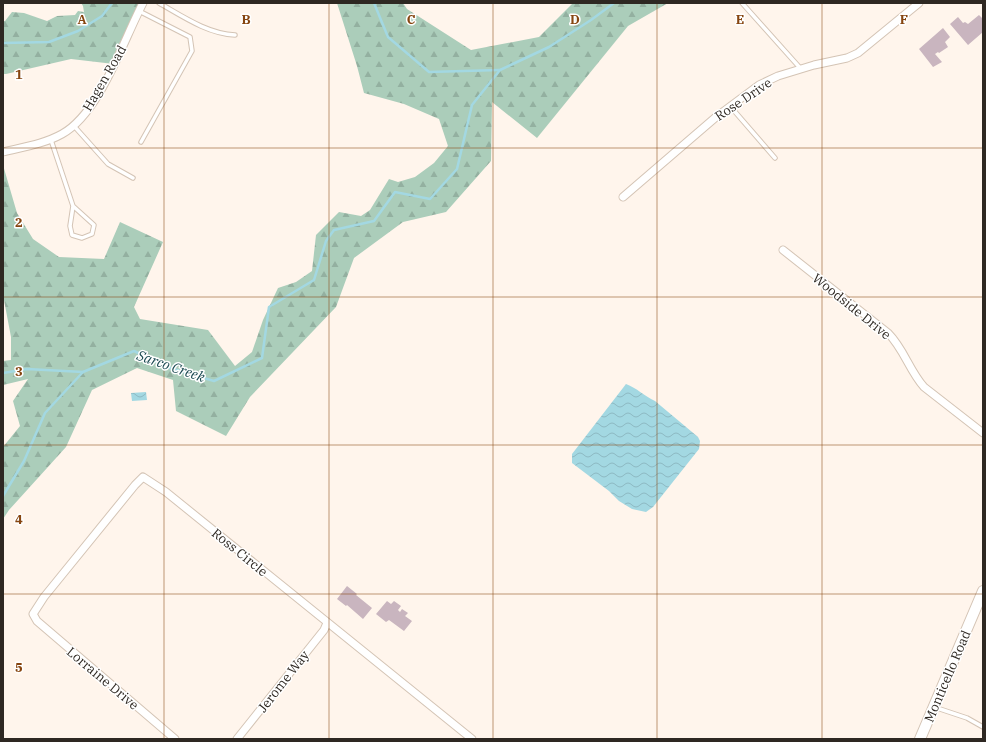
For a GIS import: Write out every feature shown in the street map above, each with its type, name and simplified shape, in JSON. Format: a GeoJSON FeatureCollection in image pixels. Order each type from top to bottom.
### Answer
{"type":"FeatureCollection","features":[{"type":"Feature","properties":{"kind":"main road","name":"Monticello Road"},"geometry":{"type":"LineString","coordinates":[[920,739],[983,591]]}},
{"type":"Feature","properties":{"kind":"street","name":"Hagen Road"},"geometry":{"type":"LineString","coordinates":[[3,152],[51,140],[74,126],[96,98],[128,37],[143,3]]}},
{"type":"Feature","properties":{"kind":"street","name":"Rose Drive"},"geometry":{"type":"LineString","coordinates":[[623,197],[730,106],[759,85],[778,76],[847,58],[858,53],[918,3]]}},
{"type":"Feature","properties":{"kind":"street","name":"Woodside Drive"},"geometry":{"type":"LineString","coordinates":[[783,250],[888,333],[897,342],[917,379],[924,387],[983,433]]}},
{"type":"Feature","properties":{"kind":"street","name":"Ross Circle"},"geometry":{"type":"LineString","coordinates":[[33,614],[44,597],[143,477],[166,492],[472,739]]}},
{"type":"Feature","properties":{"kind":"street","name":"Lorraine Drive"},"geometry":{"type":"LineString","coordinates":[[33,614],[37,621],[175,739]]}},
{"type":"Feature","properties":{"kind":"street","name":"Jerome Way"},"geometry":{"type":"LineString","coordinates":[[237,739],[324,630],[327,623]]}},
{"type":"Feature","properties":{"kind":"lane"},"geometry":{"type":"LineString","coordinates":[[159,3],[210,29],[222,34],[235,35]]}},
{"type":"Feature","properties":{"kind":"lane"},"geometry":{"type":"LineString","coordinates":[[742,3],[801,70]]}},
{"type":"Feature","properties":{"kind":"lane"},"geometry":{"type":"LineString","coordinates":[[139,11],[190,36],[192,52],[141,142]]}},
{"type":"Feature","properties":{"kind":"lane"},"geometry":{"type":"LineString","coordinates":[[730,106],[776,158]]}},
{"type":"Feature","properties":{"kind":"lane"},"geometry":{"type":"LineString","coordinates":[[74,126],[108,164],[134,178]]}},
{"type":"Feature","properties":{"kind":"lane"},"geometry":{"type":"LineString","coordinates":[[51,140],[67,183],[73,206],[70,226],[72,235],[82,238],[92,234],[94,225],[73,206]]}},
{"type":"Feature","properties":{"kind":"lane"},"geometry":{"type":"LineString","coordinates":[[933,707],[967,718],[983,727]]}},
{"type":"Feature","properties":{"kind":"green space"},"geometry":{"type":"Polygon","coordinates":[[[81,3],[143,3],[114,64],[71,59],[3,74],[3,21],[5,21],[12,12],[24,13],[47,21],[57,16],[75,15],[78,11],[84,12],[81,3]]]}},
{"type":"Feature","properties":{"kind":"green space"},"geometry":{"type":"Polygon","coordinates":[[[337,3],[403,3],[407,9],[471,50],[539,37],[573,3],[668,3],[628,26],[537,138],[492,102],[491,161],[446,212],[403,222],[354,258],[336,307],[250,397],[226,436],[176,411],[173,380],[137,368],[92,390],[66,447],[9,510],[3,519],[3,447],[20,426],[13,401],[28,379],[3,385],[3,361],[11,360],[11,337],[3,295],[3,165],[17,213],[33,239],[59,257],[104,259],[120,222],[163,242],[134,307],[140,319],[208,330],[235,366],[252,352],[263,320],[278,288],[296,282],[312,271],[316,235],[339,212],[361,216],[370,210],[389,179],[398,182],[415,177],[434,163],[448,146],[439,119],[404,104],[364,93],[337,3]]]}},
{"type":"Feature","properties":{"kind":"water"},"geometry":{"type":"Polygon","coordinates":[[[626,384],[655,401],[698,437],[700,441],[699,449],[653,507],[646,512],[632,509],[619,501],[609,491],[572,463],[572,454],[626,384]]]}},
{"type":"Feature","properties":{"kind":"water"},"geometry":{"type":"Polygon","coordinates":[[[146,392],[147,400],[132,401],[131,393],[146,392]]]}},
{"type":"Feature","properties":{"kind":"building"},"geometry":{"type":"Polygon","coordinates":[[[979,15],[983,19],[983,32],[968,45],[950,24],[958,17],[963,23],[965,22],[968,24],[979,15]]]}},
{"type":"Feature","properties":{"kind":"building"},"geometry":{"type":"Polygon","coordinates":[[[943,28],[950,37],[945,42],[948,47],[935,54],[942,62],[933,67],[919,49],[943,28]]]}},
{"type":"Feature","properties":{"kind":"building"},"geometry":{"type":"Polygon","coordinates":[[[347,586],[372,608],[363,619],[347,605],[346,606],[337,599],[347,586]]]}},
{"type":"Feature","properties":{"kind":"building"},"geometry":{"type":"Polygon","coordinates":[[[387,601],[391,604],[394,601],[401,606],[398,610],[400,612],[402,609],[408,613],[405,616],[412,621],[404,631],[389,620],[386,622],[376,614],[387,601]]]}},
{"type":"Feature","properties":{"kind":"waterway"},"geometry":{"type":"LineString","coordinates":[[3,43],[49,42],[78,31],[102,16],[112,3]]}},
{"type":"Feature","properties":{"kind":"waterway"},"geometry":{"type":"LineString","coordinates":[[374,3],[388,37],[429,72],[499,70]]}},
{"type":"Feature","properties":{"kind":"waterway","name":"Sarco Creek"},"geometry":{"type":"LineString","coordinates":[[3,496],[24,461],[45,413],[83,372],[134,351],[170,368],[214,381],[262,358],[269,307],[314,280],[326,241],[334,230],[374,221],[395,192],[430,199],[457,169],[472,105],[500,70],[549,47],[614,3]]}},
{"type":"Feature","properties":{"kind":"waterway"},"geometry":{"type":"LineString","coordinates":[[3,373],[27,369],[83,372]]}}]}
